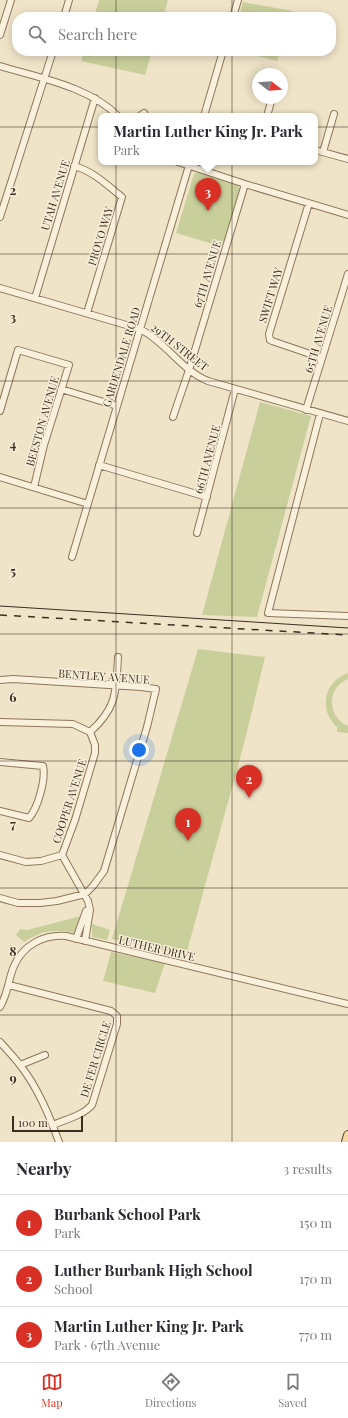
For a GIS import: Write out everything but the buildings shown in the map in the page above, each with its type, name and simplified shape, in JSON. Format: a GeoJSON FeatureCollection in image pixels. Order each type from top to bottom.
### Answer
{"type":"FeatureCollection","features":[{"type":"Feature","properties":{"kind":"main road"},"geometry":{"type":"LineString","coordinates":[[346,1142],[348,1136]]}},
{"type":"Feature","properties":{"kind":"street"},"geometry":{"type":"LineString","coordinates":[[0,35],[11,0]]}},
{"type":"Feature","properties":{"kind":"street"},"geometry":{"type":"LineString","coordinates":[[65,12],[69,0]]}},
{"type":"Feature","properties":{"kind":"street"},"geometry":{"type":"LineString","coordinates":[[234,12],[238,0]]}},
{"type":"Feature","properties":{"kind":"street"},"geometry":{"type":"LineString","coordinates":[[0,217],[51,56]]}},
{"type":"Feature","properties":{"kind":"street"},"geometry":{"type":"LineString","coordinates":[[205,113],[222,56]]}},
{"type":"Feature","properties":{"kind":"street"},"geometry":{"type":"LineString","coordinates":[[0,66],[74,89],[95,98],[115,113]]}},
{"type":"Feature","properties":{"kind":"street","name":"UTAH AVENUE"},"geometry":{"type":"LineString","coordinates":[[35,298],[95,98]]}},
{"type":"Feature","properties":{"kind":"street"},"geometry":{"type":"LineString","coordinates":[[323,152],[334,114]]}},
{"type":"Feature","properties":{"kind":"street"},"geometry":{"type":"LineString","coordinates":[[318,151],[348,160]]}},
{"type":"Feature","properties":{"kind":"street","name":"GARDENDALE ROAD"},"geometry":{"type":"LineString","coordinates":[[72,557],[190,165]]}},
{"type":"Feature","properties":{"kind":"street"},"geometry":{"type":"LineString","coordinates":[[193,165],[245,184],[348,214]]}},
{"type":"Feature","properties":{"kind":"street","name":"PROVO WAY"},"geometry":{"type":"LineString","coordinates":[[74,166],[94,174],[122,197],[87,314]]}},
{"type":"Feature","properties":{"kind":"street","name":"67TH AVENUE"},"geometry":{"type":"LineString","coordinates":[[173,416],[189,370],[245,184]]}},
{"type":"Feature","properties":{"kind":"street","name":"SWIFT WAY"},"geometry":{"type":"LineString","coordinates":[[309,203],[269,334],[272,342],[322,358]]}},
{"type":"Feature","properties":{"kind":"street","name":"65TH AVENUE"},"geometry":{"type":"LineString","coordinates":[[306,410],[348,274]]}},
{"type":"Feature","properties":{"kind":"street","name":"29TH STREET"},"geometry":{"type":"LineString","coordinates":[[0,288],[140,329],[156,338],[189,370],[202,379],[348,422]]}},
{"type":"Feature","properties":{"kind":"street","name":"BEESTON AVENUE"},"geometry":{"type":"LineString","coordinates":[[0,411],[18,350],[69,365],[44,445],[34,487]]}},
{"type":"Feature","properties":{"kind":"street","name":"66TH AVENUE"},"geometry":{"type":"LineString","coordinates":[[197,533],[235,389]]}},
{"type":"Feature","properties":{"kind":"street"},"geometry":{"type":"LineString","coordinates":[[61,390],[117,406]]}},
{"type":"Feature","properties":{"kind":"street"},"geometry":{"type":"LineString","coordinates":[[320,414],[268,613],[348,616]]}},
{"type":"Feature","properties":{"kind":"street"},"geometry":{"type":"LineString","coordinates":[[100,465],[207,497]]}},
{"type":"Feature","properties":{"kind":"street"},"geometry":{"type":"LineString","coordinates":[[0,477],[88,504]]}},
{"type":"Feature","properties":{"kind":"street"},"geometry":{"type":"LineString","coordinates":[[0,722],[73,724],[90,732],[108,713],[112,704],[116,686],[118,657]]}},
{"type":"Feature","properties":{"kind":"street","name":"BENTLEY AVENUE"},"geometry":{"type":"LineString","coordinates":[[0,680],[13,679],[156,689],[147,727],[104,871],[85,894]]}},
{"type":"Feature","properties":{"kind":"street","name":"COOPER AVENUE"},"geometry":{"type":"LineString","coordinates":[[62,854],[75,820],[95,753],[95,745],[90,732]]}},
{"type":"Feature","properties":{"kind":"street"},"geometry":{"type":"LineString","coordinates":[[0,762],[42,766],[45,773],[35,811],[29,818],[0,811]]}},
{"type":"Feature","properties":{"kind":"street"},"geometry":{"type":"LineString","coordinates":[[0,855],[26,862],[40,861],[62,854],[88,901],[90,910],[85,941]]}},
{"type":"Feature","properties":{"kind":"street"},"geometry":{"type":"LineString","coordinates":[[0,898],[18,903],[36,904],[57,901],[85,894]]}},
{"type":"Feature","properties":{"kind":"street"},"geometry":{"type":"LineString","coordinates":[[76,939],[88,901]]}},
{"type":"Feature","properties":{"kind":"street","name":"LUTHER DRIVE"},"geometry":{"type":"LineString","coordinates":[[0,1007],[9,985],[12,971],[24,950],[44,938],[56,936],[66,936],[348,1004]]}},
{"type":"Feature","properties":{"kind":"street","name":"DE FER CIRCLE"},"geometry":{"type":"LineString","coordinates":[[9,985],[111,1011],[117,1016],[117,1024],[92,1105],[87,1110],[53,1125]]}},
{"type":"Feature","properties":{"kind":"street"},"geometry":{"type":"LineString","coordinates":[[0,1042],[20,1065],[38,1093],[59,1142]]}},
{"type":"Feature","properties":{"kind":"street"},"geometry":{"type":"LineString","coordinates":[[20,1065],[44,1055]]}},
{"type":"Feature","properties":{"kind":"green space"},"geometry":{"type":"Polygon","coordinates":[[[99,0],[168,0],[164,12],[95,12],[99,0]]]}},
{"type":"Feature","properties":{"kind":"green space"},"geometry":{"type":"Polygon","coordinates":[[[243,2],[292,11],[292,12],[240,12],[243,2]]]}},
{"type":"Feature","properties":{"kind":"green space"},"geometry":{"type":"Polygon","coordinates":[[[82,56],[151,56],[145,75],[81,61],[82,56]]]}},
{"type":"Feature","properties":{"kind":"green space"},"geometry":{"type":"Polygon","coordinates":[[[258,56],[278,56],[277,61],[258,56]]]}},
{"type":"Feature","properties":{"kind":"green space"},"geometry":{"type":"Polygon","coordinates":[[[198,172],[238,186],[240,190],[223,247],[176,233],[194,174],[198,172]]]}},
{"type":"Feature","properties":{"kind":"green space"},"geometry":{"type":"Polygon","coordinates":[[[260,402],[311,416],[257,617],[202,615],[260,402]]]}},
{"type":"Feature","properties":{"kind":"green space"},"geometry":{"type":"Polygon","coordinates":[[[198,649],[265,657],[245,740],[186,955],[112,939],[198,649]]]}},
{"type":"Feature","properties":{"kind":"green space"},"geometry":{"type":"Polygon","coordinates":[[[348,673],[348,679],[341,683],[336,689],[332,702],[333,710],[336,716],[341,722],[348,726],[348,733],[337,732],[337,727],[327,713],[326,697],[333,682],[348,673]]]}},
{"type":"Feature","properties":{"kind":"green space"},"geometry":{"type":"Polygon","coordinates":[[[81,916],[74,933],[54,931],[42,933],[24,942],[16,935],[20,929],[27,930],[81,916]]]}},
{"type":"Feature","properties":{"kind":"green space"},"geometry":{"type":"Polygon","coordinates":[[[92,924],[110,930],[107,940],[92,937],[92,924]]]}},
{"type":"Feature","properties":{"kind":"green space"},"geometry":{"type":"Polygon","coordinates":[[[111,952],[165,963],[155,993],[103,981],[111,952]]]}},
{"type":"Feature","properties":{"kind":"tram line"},"geometry":{"type":"LineString","coordinates":[[0,606],[348,628]]}},
{"type":"Feature","properties":{"kind":"railway"},"geometry":{"type":"LineString","coordinates":[[0,615],[348,635]]}},
{"type":"Feature","properties":{"kind":"place","name":"Martin Luther King Jr. Park"},"geometry":{"type":"Point","coordinates":[208,211]}},
{"type":"Feature","properties":{"kind":"place","name":"Luther Burbank High School"},"geometry":{"type":"Point","coordinates":[249,798]}},
{"type":"Feature","properties":{"kind":"place","name":"Burbank School Park"},"geometry":{"type":"Point","coordinates":[188,841]}}]}
